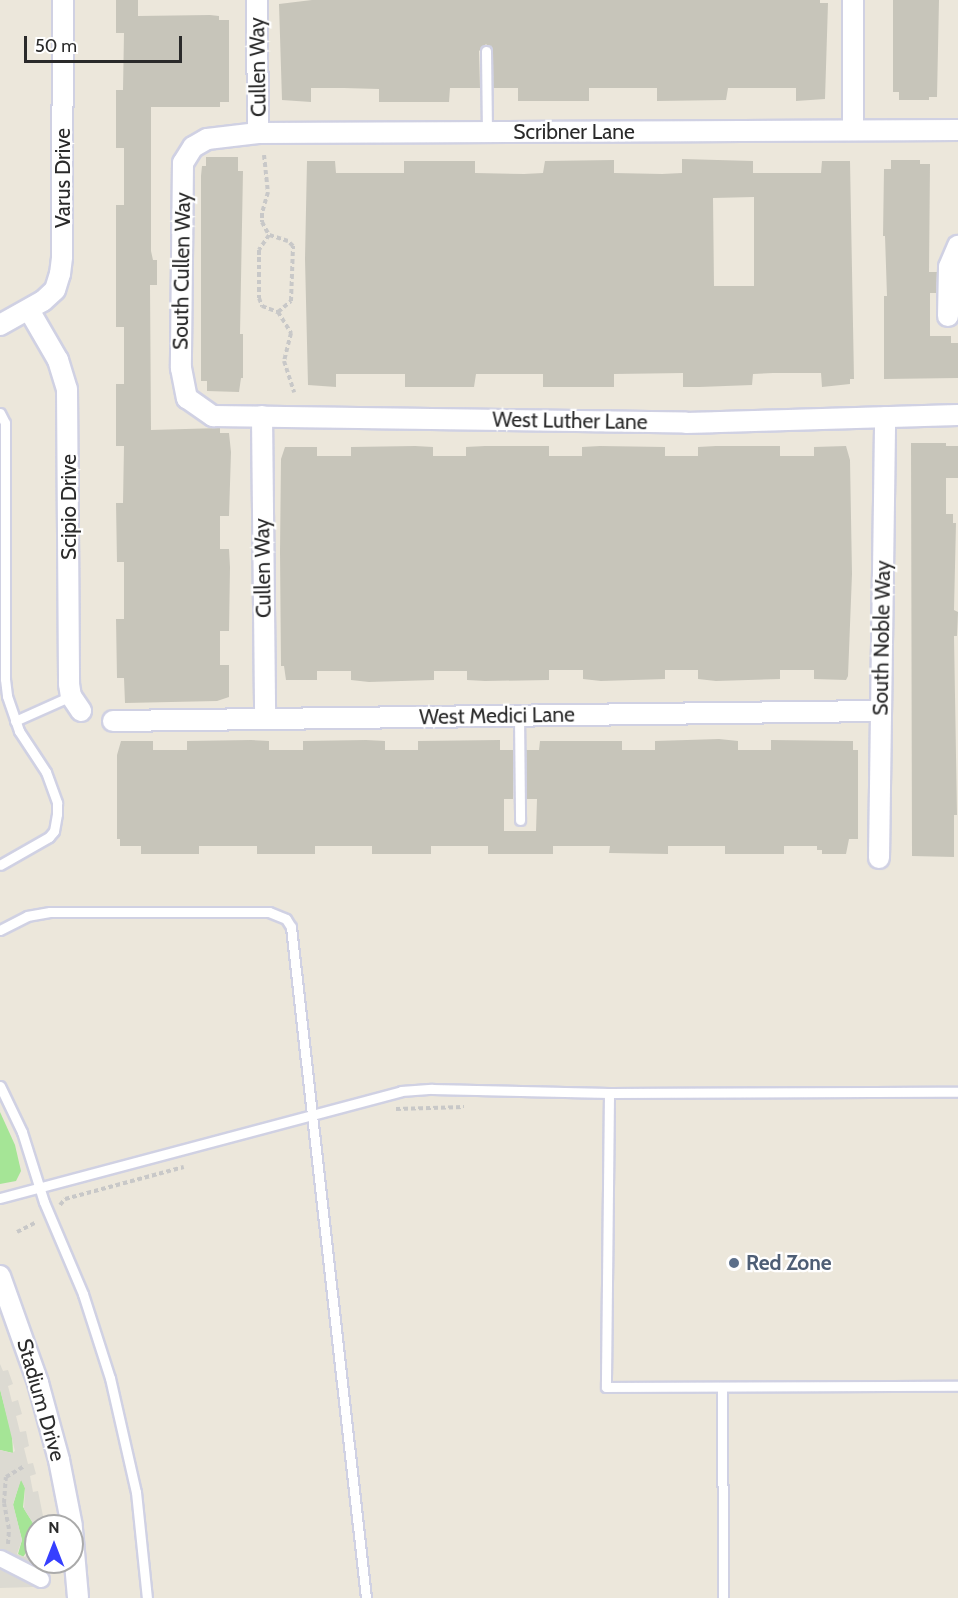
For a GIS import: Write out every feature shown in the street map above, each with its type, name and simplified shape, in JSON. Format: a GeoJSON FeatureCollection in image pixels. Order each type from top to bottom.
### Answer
{"type":"FeatureCollection","features":[{"type":"Feature","properties":{"kind":"street","name":"Varus Drive"},"geometry":{"type":"LineString","coordinates":[[0,325],[43,302],[55,290],[62,257],[63,0]]}},
{"type":"Feature","properties":{"kind":"street","name":"Cullen Way"},"geometry":{"type":"LineString","coordinates":[[257,0],[258,133]]}},
{"type":"Feature","properties":{"kind":"street"},"geometry":{"type":"LineString","coordinates":[[853,0],[853,130]]}},
{"type":"Feature","properties":{"kind":"street","name":"Scribner Lane"},"geometry":{"type":"LineString","coordinates":[[193,147],[207,139],[258,133],[958,130]]}},
{"type":"Feature","properties":{"kind":"street","name":"South Cullen Way"},"geometry":{"type":"LineString","coordinates":[[187,398],[181,368],[183,162],[193,147]]}},
{"type":"Feature","properties":{"kind":"street"},"geometry":{"type":"LineString","coordinates":[[948,316],[949,267],[958,246]]}},
{"type":"Feature","properties":{"kind":"street","name":"Scipio Drive"},"geometry":{"type":"LineString","coordinates":[[29,310],[58,360],[68,397],[69,670],[76,703]]}},
{"type":"Feature","properties":{"kind":"street","name":"West Luther Lane"},"geometry":{"type":"LineString","coordinates":[[187,398],[213,416],[680,423],[958,415]]}},
{"type":"Feature","properties":{"kind":"street","name":"Cullen Way"},"geometry":{"type":"LineString","coordinates":[[262,416],[264,719]]}},
{"type":"Feature","properties":{"kind":"street","name":"South Noble Way"},"geometry":{"type":"LineString","coordinates":[[879,858],[885,417]]}},
{"type":"Feature","properties":{"kind":"street","name":"West Medici Lane"},"geometry":{"type":"LineString","coordinates":[[113,721],[881,711]]}},
{"type":"Feature","properties":{"kind":"street","name":"Stadium Drive"},"geometry":{"type":"LineString","coordinates":[[0,1276],[39,1383],[59,1460],[69,1514]]}},
{"type":"Feature","properties":{"kind":"street"},"geometry":{"type":"LineString","coordinates":[[3,1560],[40,1579]]}},
{"type":"Feature","properties":{"kind":"street","name":"Stadium Drive"},"geometry":{"type":"LineString","coordinates":[[76,1574],[78,1598]]}},
{"type":"Feature","properties":{"kind":"lane"},"geometry":{"type":"LineString","coordinates":[[486,51],[487,132]]}},
{"type":"Feature","properties":{"kind":"lane"},"geometry":{"type":"LineString","coordinates":[[0,413],[5,423],[5,679],[15,722],[46,772],[57,803],[54,831],[49,837],[0,865]]}},
{"type":"Feature","properties":{"kind":"lane"},"geometry":{"type":"LineString","coordinates":[[15,722],[76,703]]}},
{"type":"Feature","properties":{"kind":"lane"},"geometry":{"type":"LineString","coordinates":[[519,716],[520,820]]}},
{"type":"Feature","properties":{"kind":"lane"},"geometry":{"type":"LineString","coordinates":[[0,930],[27,916],[50,912],[269,912],[286,919],[293,936],[366,1598]]}},
{"type":"Feature","properties":{"kind":"lane"},"geometry":{"type":"LineString","coordinates":[[0,1086],[22,1132],[39,1187],[83,1294],[110,1378],[136,1492],[147,1598]]}},
{"type":"Feature","properties":{"kind":"lane"},"geometry":{"type":"LineString","coordinates":[[0,1198],[371,1097],[412,1090],[609,1093],[958,1092]]}},
{"type":"Feature","properties":{"kind":"lane"},"geometry":{"type":"LineString","coordinates":[[609,1093],[606,1388],[958,1386]]}},
{"type":"Feature","properties":{"kind":"lane"},"geometry":{"type":"LineString","coordinates":[[722,1387],[723,1598]]}},
{"type":"Feature","properties":{"kind":"path"},"geometry":{"type":"LineString","coordinates":[[264,155],[268,192],[262,222],[269,235],[288,241],[293,246],[291,302],[278,312]]}},
{"type":"Feature","properties":{"kind":"path"},"geometry":{"type":"LineString","coordinates":[[269,235],[259,250],[259,298],[262,306],[278,312],[291,333],[284,361],[294,392]]}},
{"type":"Feature","properties":{"kind":"path"},"geometry":{"type":"LineString","coordinates":[[3,1560],[9,1528],[4,1503],[6,1477],[24,1466]]}},
{"type":"Feature","properties":{"kind":"green space"},"geometry":{"type":"Polygon","coordinates":[[[0,1112],[15,1145],[21,1171],[16,1181],[0,1184],[0,1112]]]}},
{"type":"Feature","properties":{"kind":"green space"},"geometry":{"type":"Polygon","coordinates":[[[0,1389],[12,1435],[13,1453],[0,1450],[0,1389]]]}},
{"type":"Feature","properties":{"kind":"green space"},"geometry":{"type":"Polygon","coordinates":[[[22,1480],[25,1488],[23,1507],[27,1514],[24,1514],[23,1557],[18,1554],[22,1540],[13,1505],[22,1480]]]}},
{"type":"Feature","properties":{"kind":"shaded area"},"geometry":{"type":"Polygon","coordinates":[[[0,1364],[3,1371],[8,1370],[13,1384],[8,1386],[12,1402],[18,1400],[22,1414],[16,1416],[20,1432],[26,1431],[29,1446],[24,1448],[28,1464],[33,1463],[36,1474],[30,1476],[33,1492],[38,1491],[43,1514],[27,1514],[24,1509],[25,1488],[21,1480],[13,1504],[22,1540],[17,1554],[24,1557],[24,1574],[47,1574],[46,1579],[33,1587],[0,1588],[0,1450],[12,1453],[15,1451],[0,1389],[0,1364]]]}},
{"type":"Feature","properties":{"kind":"building"},"geometry":{"type":"Polygon","coordinates":[[[116,0],[138,0],[138,16],[210,15],[219,16],[219,20],[229,20],[229,102],[220,102],[220,107],[151,107],[151,251],[153,260],[157,260],[157,285],[150,285],[151,430],[220,428],[220,433],[229,433],[231,452],[229,516],[220,516],[220,549],[229,549],[229,631],[220,631],[220,665],[229,665],[229,697],[217,701],[125,703],[124,678],[117,678],[116,619],[124,619],[124,562],[117,562],[116,503],[123,503],[124,446],[116,446],[116,384],[124,384],[124,327],[116,327],[116,205],[124,205],[124,148],[116,148],[116,90],[123,90],[124,33],[116,33],[116,0]]]}},
{"type":"Feature","properties":{"kind":"building"},"geometry":{"type":"Polygon","coordinates":[[[312,0],[820,0],[820,3],[828,3],[825,99],[796,101],[796,88],[728,88],[726,100],[657,101],[657,88],[589,88],[589,101],[518,101],[518,88],[493,88],[493,51],[486,44],[479,51],[480,88],[450,88],[449,102],[379,102],[379,89],[344,88],[311,88],[311,102],[282,100],[279,4],[312,0]]]}},
{"type":"Feature","properties":{"kind":"building"},"geometry":{"type":"Polygon","coordinates":[[[893,0],[939,0],[937,97],[929,97],[929,100],[899,100],[899,92],[893,92],[893,0]]]}},
{"type":"Feature","properties":{"kind":"building"},"geometry":{"type":"Polygon","coordinates":[[[206,157],[238,157],[238,171],[243,171],[240,334],[243,334],[243,378],[241,378],[239,392],[207,391],[207,381],[201,381],[201,176],[202,166],[206,166],[206,157]]]}},
{"type":"Feature","properties":{"kind":"building"},"geometry":{"type":"Polygon","coordinates":[[[682,159],[753,161],[753,173],[821,173],[822,161],[850,161],[854,379],[850,379],[850,384],[822,387],[821,373],[773,373],[753,374],[752,385],[683,387],[683,373],[614,374],[614,387],[543,387],[543,374],[476,374],[474,387],[405,387],[405,374],[336,374],[336,387],[308,385],[305,259],[307,161],[335,161],[336,173],[404,173],[404,161],[475,161],[475,173],[524,174],[543,173],[545,161],[614,160],[614,173],[682,173],[682,159]],[[754,197],[713,198],[714,286],[754,286],[754,197]]]}},
{"type":"Feature","properties":{"kind":"building"},"geometry":{"type":"Polygon","coordinates":[[[891,160],[920,160],[920,164],[930,164],[929,272],[937,272],[936,293],[930,293],[930,336],[951,336],[951,343],[958,343],[958,378],[884,379],[884,296],[887,296],[885,236],[883,236],[884,169],[891,169],[891,160]]]}},
{"type":"Feature","properties":{"kind":"building"},"geometry":{"type":"Polygon","coordinates":[[[911,443],[946,443],[946,446],[958,446],[958,478],[946,478],[946,514],[953,514],[953,523],[956,523],[954,610],[958,612],[957,636],[954,636],[957,815],[954,815],[954,857],[912,856],[911,443]]]}},
{"type":"Feature","properties":{"kind":"building"},"geometry":{"type":"Polygon","coordinates":[[[485,446],[549,446],[549,456],[582,456],[582,447],[665,447],[665,456],[698,456],[698,447],[780,446],[780,456],[814,456],[814,447],[846,446],[850,460],[852,574],[846,680],[814,679],[814,670],[780,670],[780,679],[716,681],[698,679],[698,670],[665,670],[665,679],[601,681],[583,679],[583,670],[549,670],[549,680],[467,680],[467,671],[434,671],[434,680],[369,682],[351,680],[351,671],[317,671],[317,680],[286,680],[284,666],[281,666],[280,552],[281,459],[285,447],[317,447],[317,456],[351,456],[351,447],[433,447],[433,456],[466,456],[466,447],[485,446]]]}},
{"type":"Feature","properties":{"kind":"building"},"geometry":{"type":"Polygon","coordinates":[[[719,739],[738,741],[738,750],[771,750],[771,740],[853,741],[853,750],[858,750],[858,839],[849,839],[846,854],[822,854],[822,850],[817,850],[817,846],[784,846],[784,854],[725,854],[725,846],[668,846],[668,854],[609,853],[610,846],[553,846],[553,854],[488,854],[488,846],[431,846],[431,854],[372,854],[372,846],[315,846],[315,854],[257,854],[257,846],[199,846],[199,854],[141,854],[141,846],[120,846],[120,839],[117,839],[117,755],[121,741],[153,741],[153,750],[187,750],[187,741],[251,740],[269,741],[269,750],[303,750],[303,741],[366,740],[385,741],[385,750],[418,750],[418,741],[500,740],[500,750],[513,750],[513,799],[504,799],[504,831],[536,831],[537,799],[527,799],[526,750],[539,750],[540,741],[622,741],[622,750],[655,750],[655,741],[719,739]]]}},
{"type":"Feature","properties":{"kind":"place","name":"Red Zone"},"geometry":{"type":"Point","coordinates":[734,1263]}}]}
